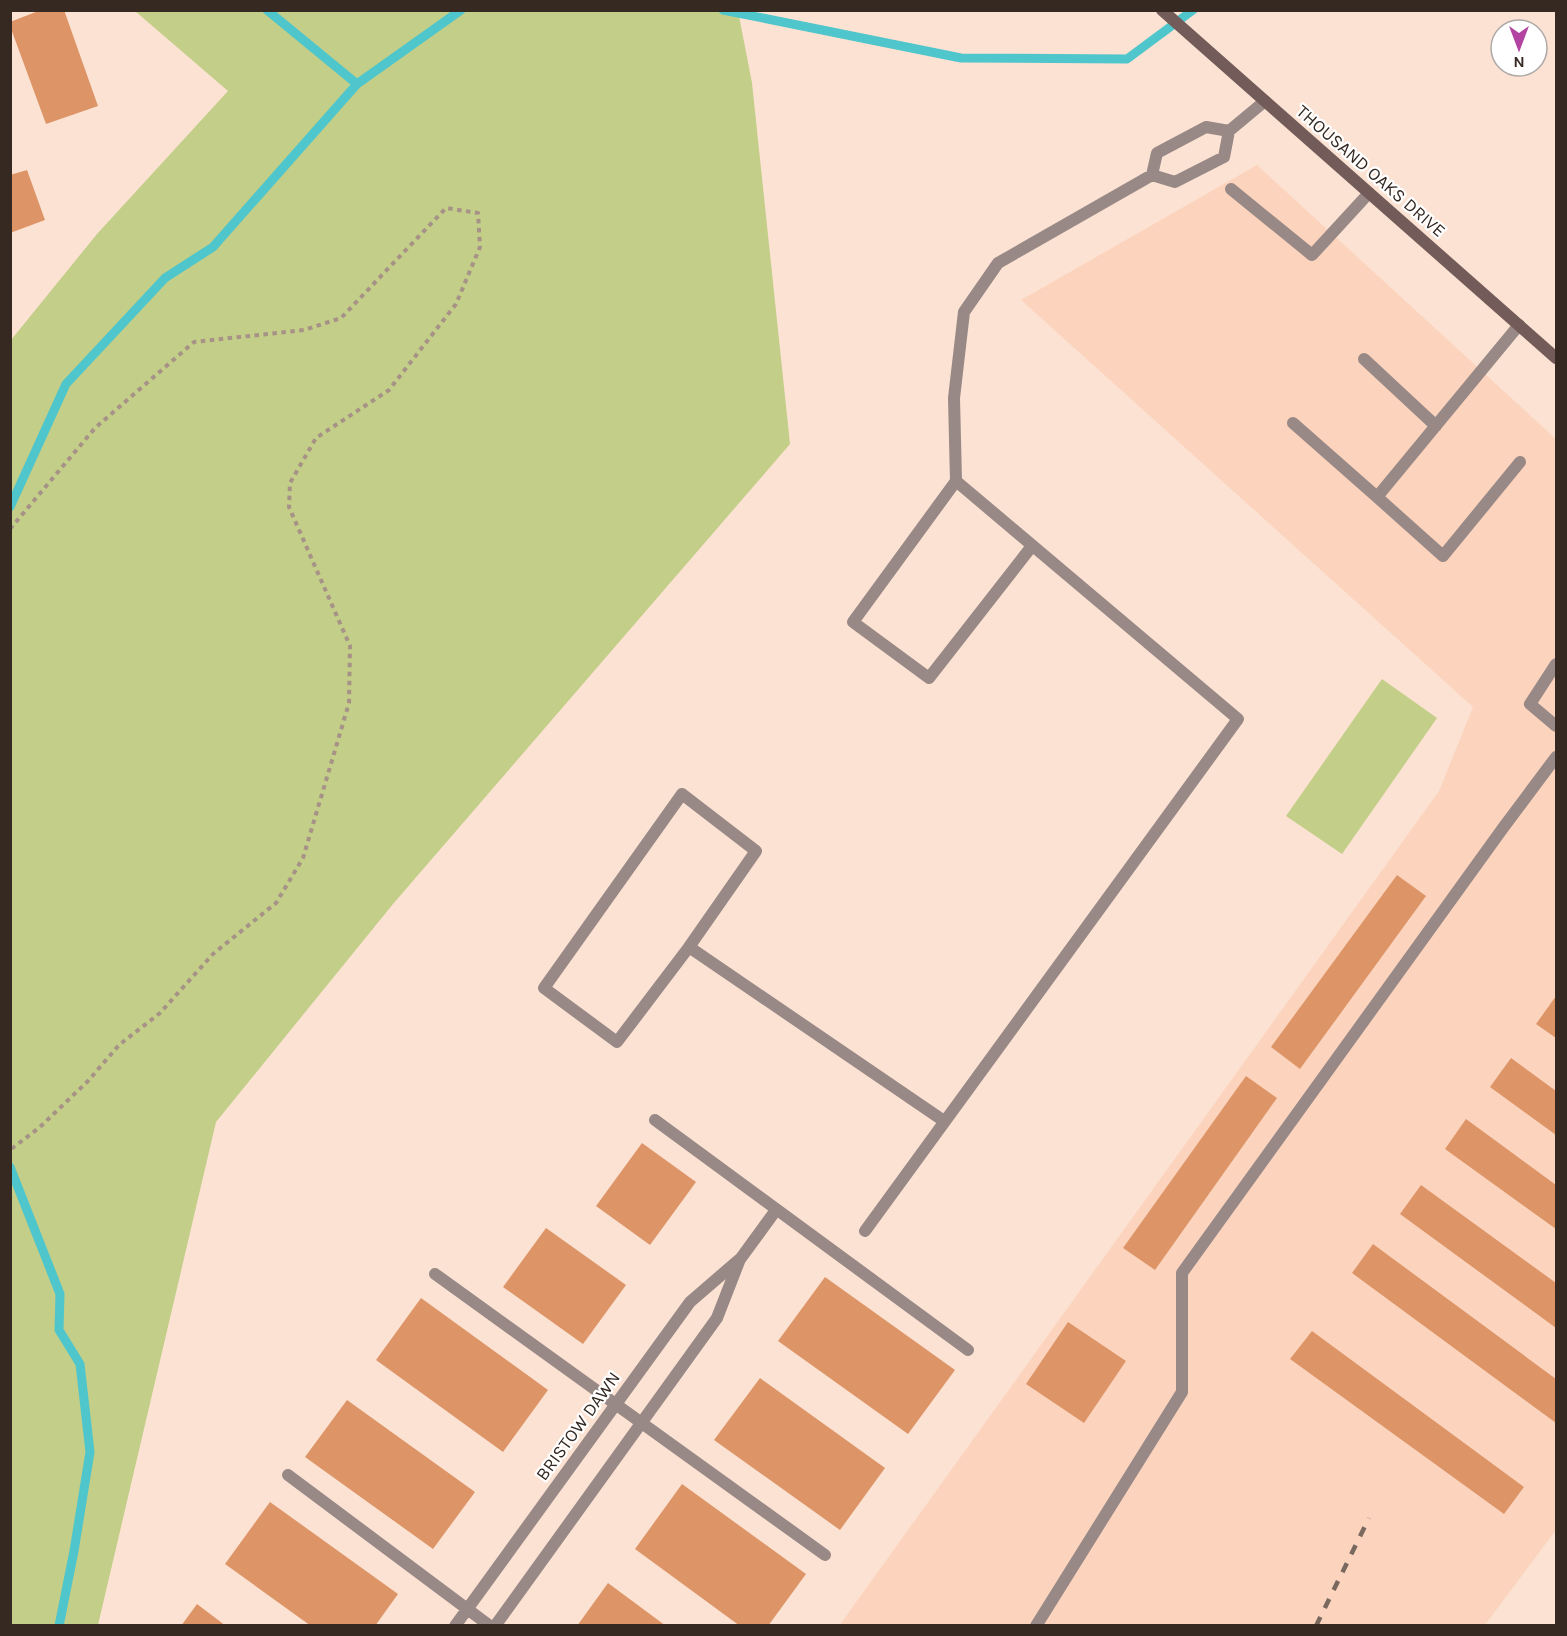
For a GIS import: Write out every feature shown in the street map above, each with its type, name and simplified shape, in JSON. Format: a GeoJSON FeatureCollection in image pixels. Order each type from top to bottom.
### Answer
{"type":"FeatureCollection","features":[{"type":"Feature","properties":{"kind":"main road","name":"THOUSAND OAKS DRIVE"},"geometry":{"type":"LineString","coordinates":[[1162,10],[1557,358]]}},
{"type":"Feature","properties":{"kind":"lane"},"geometry":{"type":"LineString","coordinates":[[1032,546],[929,678],[853,622],[956,481],[954,398],[964,312],[998,263],[1152,175],[1175,182],[1224,157],[1229,131],[1265,101]]}},
{"type":"Feature","properties":{"kind":"lane"},"geometry":{"type":"LineString","coordinates":[[1152,175],[1157,153],[1206,127],[1229,131]]}},
{"type":"Feature","properties":{"kind":"lane"},"geometry":{"type":"LineString","coordinates":[[1231,189],[1312,255],[1369,193]]}},
{"type":"Feature","properties":{"kind":"lane"},"geometry":{"type":"LineString","coordinates":[[1377,497],[1519,325]]}},
{"type":"Feature","properties":{"kind":"lane"},"geometry":{"type":"LineString","coordinates":[[1364,359],[1436,426]]}},
{"type":"Feature","properties":{"kind":"lane"},"geometry":{"type":"LineString","coordinates":[[1293,423],[1443,556],[1520,462]]}},
{"type":"Feature","properties":{"kind":"lane"},"geometry":{"type":"LineString","coordinates":[[865,1231],[1238,719],[956,481]]}},
{"type":"Feature","properties":{"kind":"lane"},"geometry":{"type":"LineString","coordinates":[[1557,664],[1530,704],[1557,726]]}},
{"type":"Feature","properties":{"kind":"lane"},"geometry":{"type":"LineString","coordinates":[[1036,1626],[1182,1392],[1182,1273],[1503,828],[1557,757]]}},
{"type":"Feature","properties":{"kind":"lane"},"geometry":{"type":"LineString","coordinates":[[682,794],[756,851],[689,947],[617,1042],[544,988],[682,794]]}},
{"type":"Feature","properties":{"kind":"lane"},"geometry":{"type":"LineString","coordinates":[[689,947],[944,1121]]}},
{"type":"Feature","properties":{"kind":"lane"},"geometry":{"type":"LineString","coordinates":[[655,1120],[968,1350]]}},
{"type":"Feature","properties":{"kind":"lane","name":"BRISTOW DAWN"},"geometry":{"type":"LineString","coordinates":[[455,1626],[690,1302],[741,1258],[776,1210]]}},
{"type":"Feature","properties":{"kind":"lane","name":"BRISTOW DAWN"},"geometry":{"type":"LineString","coordinates":[[495,1626],[717,1318],[741,1258]]}},
{"type":"Feature","properties":{"kind":"lane"},"geometry":{"type":"LineString","coordinates":[[435,1274],[825,1555]]}},
{"type":"Feature","properties":{"kind":"lane"},"geometry":{"type":"LineString","coordinates":[[288,1476],[490,1626]]}},
{"type":"Feature","properties":{"kind":"path"},"geometry":{"type":"LineString","coordinates":[[10,529],[95,428],[194,342],[304,330],[341,318],[446,208],[478,213],[480,247],[456,304],[389,390],[316,438],[290,483],[289,507],[350,646],[349,703],[303,858],[276,903],[213,954],[160,1013],[119,1045],[88,1081],[40,1126],[10,1150]]}},
{"type":"Feature","properties":{"kind":"shaded area"},"geometry":{"type":"Polygon","coordinates":[[[1257,165],[1556,439],[1556,1530],[1485,1625],[839,1626],[1439,791],[1473,707],[1021,300],[1257,165]]]}},
{"type":"Feature","properties":{"kind":"green space"},"geometry":{"type":"Polygon","coordinates":[[[135,11],[738,11],[752,83],[790,444],[393,904],[216,1122],[98,1625],[11,1625],[11,340],[97,234],[228,91],[135,11]]]}},
{"type":"Feature","properties":{"kind":"green space"},"geometry":{"type":"Polygon","coordinates":[[[1382,679],[1437,718],[1342,854],[1286,816],[1382,679]]]}},
{"type":"Feature","properties":{"kind":"building"},"geometry":{"type":"Polygon","coordinates":[[[41,10],[64,10],[98,106],[46,124],[10,26],[10,22],[41,10]]]}},
{"type":"Feature","properties":{"kind":"building"},"geometry":{"type":"Polygon","coordinates":[[[27,170],[45,220],[10,233],[10,175],[27,170]]]}},
{"type":"Feature","properties":{"kind":"building"},"geometry":{"type":"Polygon","coordinates":[[[1397,875],[1426,896],[1300,1069],[1271,1047],[1397,875]]]}},
{"type":"Feature","properties":{"kind":"building"},"geometry":{"type":"Polygon","coordinates":[[[1556,996],[1556,1038],[1536,1024],[1556,996]]]}},
{"type":"Feature","properties":{"kind":"building"},"geometry":{"type":"Polygon","coordinates":[[[1511,1058],[1556,1091],[1556,1135],[1490,1087],[1511,1058]]]}},
{"type":"Feature","properties":{"kind":"building"},"geometry":{"type":"Polygon","coordinates":[[[1246,1076],[1277,1098],[1155,1270],[1123,1248],[1246,1076]]]}},
{"type":"Feature","properties":{"kind":"building"},"geometry":{"type":"Polygon","coordinates":[[[1466,1119],[1556,1185],[1556,1229],[1445,1149],[1466,1119]]]}},
{"type":"Feature","properties":{"kind":"building"},"geometry":{"type":"Polygon","coordinates":[[[642,1143],[696,1182],[650,1245],[596,1206],[642,1143]]]}},
{"type":"Feature","properties":{"kind":"building"},"geometry":{"type":"Polygon","coordinates":[[[1421,1185],[1556,1283],[1556,1328],[1400,1214],[1421,1185]]]}},
{"type":"Feature","properties":{"kind":"building"},"geometry":{"type":"Polygon","coordinates":[[[546,1228],[626,1285],[583,1344],[503,1287],[546,1228]]]}},
{"type":"Feature","properties":{"kind":"building"},"geometry":{"type":"Polygon","coordinates":[[[1373,1244],[1556,1379],[1556,1423],[1352,1273],[1373,1244]]]}},
{"type":"Feature","properties":{"kind":"building"},"geometry":{"type":"Polygon","coordinates":[[[825,1277],[955,1370],[908,1434],[778,1341],[825,1277]]]}},
{"type":"Feature","properties":{"kind":"building"},"geometry":{"type":"Polygon","coordinates":[[[421,1298],[548,1390],[503,1452],[376,1360],[421,1298]]]}},
{"type":"Feature","properties":{"kind":"building"},"geometry":{"type":"Polygon","coordinates":[[[1068,1322],[1126,1361],[1084,1423],[1026,1384],[1068,1322]]]}},
{"type":"Feature","properties":{"kind":"building"},"geometry":{"type":"Polygon","coordinates":[[[1312,1331],[1524,1487],[1504,1514],[1290,1359],[1312,1331]]]}},
{"type":"Feature","properties":{"kind":"building"},"geometry":{"type":"Polygon","coordinates":[[[760,1378],[885,1468],[840,1530],[714,1440],[760,1378]]]}},
{"type":"Feature","properties":{"kind":"building"},"geometry":{"type":"Polygon","coordinates":[[[347,1400],[475,1492],[433,1549],[305,1457],[347,1400]]]}},
{"type":"Feature","properties":{"kind":"building"},"geometry":{"type":"Polygon","coordinates":[[[682,1484],[806,1574],[768,1626],[740,1626],[635,1549],[682,1484]]]}},
{"type":"Feature","properties":{"kind":"building"},"geometry":{"type":"Polygon","coordinates":[[[270,1502],[398,1594],[375,1626],[311,1626],[225,1564],[270,1502]]]}},
{"type":"Feature","properties":{"kind":"building"},"geometry":{"type":"Polygon","coordinates":[[[608,1583],[666,1626],[577,1626],[608,1583]]]}},
{"type":"Feature","properties":{"kind":"building"},"geometry":{"type":"Polygon","coordinates":[[[197,1604],[226,1626],[181,1626],[197,1604]]]}},
{"type":"Feature","properties":{"kind":"waterway"},"geometry":{"type":"LineString","coordinates":[[267,10],[357,84]]}},
{"type":"Feature","properties":{"kind":"waterway"},"geometry":{"type":"LineString","coordinates":[[10,507],[66,384],[165,278],[213,247],[357,84],[461,10]]}},
{"type":"Feature","properties":{"kind":"waterway"},"geometry":{"type":"LineString","coordinates":[[723,10],[961,58],[1127,59],[1193,10]]}},
{"type":"Feature","properties":{"kind":"waterway"},"geometry":{"type":"LineString","coordinates":[[10,1167],[60,1294],[59,1330],[80,1364],[90,1452],[59,1626]]}},
{"type":"Feature","properties":{"kind":"railway"},"geometry":{"type":"LineString","coordinates":[[1316,1626],[1369,1518]]}}]}
